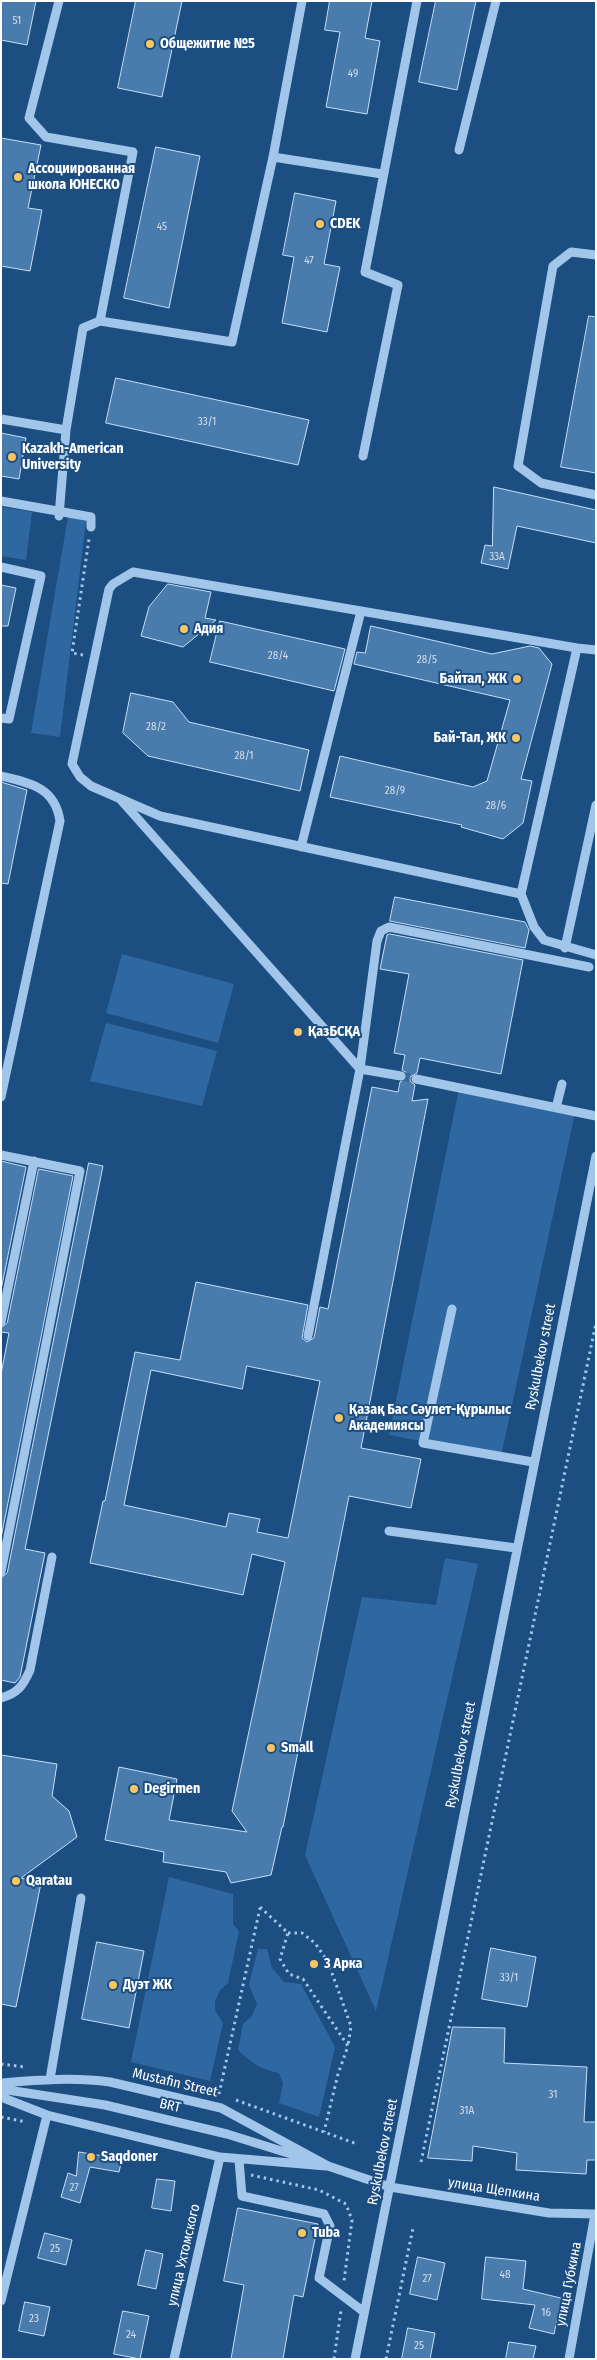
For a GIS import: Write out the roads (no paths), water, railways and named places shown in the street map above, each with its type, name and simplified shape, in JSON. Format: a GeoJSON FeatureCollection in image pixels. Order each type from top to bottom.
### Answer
{"type":"FeatureCollection","features":[{"type":"Feature","properties":{"kind":"street"},"geometry":{"type":"LineString","coordinates":[[59,1],[30,118],[46,136],[133,152],[100,321]]}},
{"type":"Feature","properties":{"kind":"street"},"geometry":{"type":"LineString","coordinates":[[59,514],[66,430],[83,328],[100,321],[232,342],[273,157],[302,1]]}},
{"type":"Feature","properties":{"kind":"street"},"geometry":{"type":"LineString","coordinates":[[362,456],[398,285],[364,272],[417,1]]}},
{"type":"Feature","properties":{"kind":"street"},"geometry":{"type":"LineString","coordinates":[[459,150],[496,1]]}},
{"type":"Feature","properties":{"kind":"street"},"geometry":{"type":"LineString","coordinates":[[273,157],[382,174]]}},
{"type":"Feature","properties":{"kind":"street"},"geometry":{"type":"LineString","coordinates":[[596,255],[571,252],[552,266],[518,466],[541,483],[596,495]]}},
{"type":"Feature","properties":{"kind":"street"},"geometry":{"type":"LineString","coordinates":[[1,419],[66,430]]}},
{"type":"Feature","properties":{"kind":"street"},"geometry":{"type":"LineString","coordinates":[[1,501],[59,514],[92,517],[91,527]]}},
{"type":"Feature","properties":{"kind":"street"},"geometry":{"type":"LineString","coordinates":[[1,567],[41,576],[9,719],[1,718]]}},
{"type":"Feature","properties":{"kind":"street"},"geometry":{"type":"LineString","coordinates":[[521,894],[160,816],[92,786],[80,777],[72,764],[109,589],[113,584],[133,572],[596,650]]}},
{"type":"Feature","properties":{"kind":"street"},"geometry":{"type":"LineString","coordinates":[[301,847],[361,611]]}},
{"type":"Feature","properties":{"kind":"street"},"geometry":{"type":"LineString","coordinates":[[577,648],[521,894],[534,927],[544,940],[565,948],[596,955]]}},
{"type":"Feature","properties":{"kind":"street"},"geometry":{"type":"LineString","coordinates":[[1,776],[40,787],[54,804],[60,821],[1,1097]]}},
{"type":"Feature","properties":{"kind":"street"},"geometry":{"type":"LineString","coordinates":[[118,796],[360,1069],[401,1076]]}},
{"type":"Feature","properties":{"kind":"street"},"geometry":{"type":"LineString","coordinates":[[565,948],[596,805]]}},
{"type":"Feature","properties":{"kind":"street"},"geometry":{"type":"LineString","coordinates":[[308,1336],[360,1069],[377,941],[381,931],[389,926],[589,968]]}},
{"type":"Feature","properties":{"kind":"street"},"geometry":{"type":"LineString","coordinates":[[416,1079],[596,1116]]}},
{"type":"Feature","properties":{"kind":"street"},"geometry":{"type":"LineString","coordinates":[[556,1108],[562,1084]]}},
{"type":"Feature","properties":{"kind":"street"},"geometry":{"type":"LineString","coordinates":[[1,1155],[80,1171],[1,1572]]}},
{"type":"Feature","properties":{"kind":"street","name":"Ryskulbekov street"},"geometry":{"type":"LineString","coordinates":[[355,2359],[533,1462],[596,1156]]}},
{"type":"Feature","properties":{"kind":"street"},"geometry":{"type":"LineString","coordinates":[[1,1322],[34,1162]]}},
{"type":"Feature","properties":{"kind":"street"},"geometry":{"type":"LineString","coordinates":[[452,1309],[423,1443],[533,1462]]}},
{"type":"Feature","properties":{"kind":"street"},"geometry":{"type":"LineString","coordinates":[[389,1531],[516,1548]]}},
{"type":"Feature","properties":{"kind":"street"},"geometry":{"type":"LineString","coordinates":[[1,1698],[14,1694],[23,1686],[30,1670],[52,1557]]}},
{"type":"Feature","properties":{"kind":"street"},"geometry":{"type":"LineString","coordinates":[[50,2079],[81,1898]]}},
{"type":"Feature","properties":{"kind":"street","name":"Mustafin Street"},"geometry":{"type":"LineString","coordinates":[[1,2083],[50,2079],[110,2082],[221,2108],[328,2166],[390,2187]]}},
{"type":"Feature","properties":{"kind":"street","name":"BRT"},"geometry":{"type":"LineString","coordinates":[[1,2089],[105,2105],[227,2134],[328,2166]]}},
{"type":"Feature","properties":{"kind":"street","name":"Mustafin Street"},"geometry":{"type":"LineString","coordinates":[[1,2097],[47,2115],[220,2157],[328,2166]]}},
{"type":"Feature","properties":{"kind":"street"},"geometry":{"type":"LineString","coordinates":[[1,2301],[47,2115]]}},
{"type":"Feature","properties":{"kind":"street","name":"улица Ухтомского"},"geometry":{"type":"LineString","coordinates":[[174,2359],[220,2157]]}},
{"type":"Feature","properties":{"kind":"street"},"geometry":{"type":"LineString","coordinates":[[239,2160],[242,2196],[324,2214],[330,2226],[319,2278],[364,2312]]}},
{"type":"Feature","properties":{"kind":"street","name":"улица Щепкина"},"geometry":{"type":"LineString","coordinates":[[390,2187],[549,2213],[596,2214]]}},
{"type":"Feature","properties":{"kind":"street","name":"улица Губкина"},"geometry":{"type":"LineString","coordinates":[[569,2359],[596,2214]]}},
{"type":"Feature","properties":{"kind":"tunnel"},"geometry":{"type":"LineString","coordinates":[[401,1076],[416,1079]]}},
{"type":"Feature","properties":{"kind":"place","name":"Общежитие №5"},"geometry":{"type":"Point","coordinates":[150,44]}},
{"type":"Feature","properties":{"kind":"place","name":"Ассоциированная школа ЮНЕСКО"},"geometry":{"type":"Point","coordinates":[18,177]}},
{"type":"Feature","properties":{"kind":"place","name":"CDEK"},"geometry":{"type":"Point","coordinates":[320,224]}},
{"type":"Feature","properties":{"kind":"place","name":"Kazakh-American University"},"geometry":{"type":"Point","coordinates":[12,457]}},
{"type":"Feature","properties":{"kind":"place","name":"Адия"},"geometry":{"type":"Point","coordinates":[184,629]}},
{"type":"Feature","properties":{"kind":"place","name":"Байтал, ЖК"},"geometry":{"type":"Point","coordinates":[517,679]}},
{"type":"Feature","properties":{"kind":"place","name":"Бай-Тал, ЖК"},"geometry":{"type":"Point","coordinates":[516,738]}},
{"type":"Feature","properties":{"kind":"place","name":"ҚазБСҚА"},"geometry":{"type":"Point","coordinates":[298,1032]}},
{"type":"Feature","properties":{"kind":"place","name":"Қазақ Бас Сәулет-Құрылыс Академиясы"},"geometry":{"type":"Point","coordinates":[339,1418]}},
{"type":"Feature","properties":{"kind":"place","name":"Small"},"geometry":{"type":"Point","coordinates":[271,1748]}},
{"type":"Feature","properties":{"kind":"place","name":"Degirmen"},"geometry":{"type":"Point","coordinates":[134,1789]}},
{"type":"Feature","properties":{"kind":"place","name":"Qaratau"},"geometry":{"type":"Point","coordinates":[16,1881]}},
{"type":"Feature","properties":{"kind":"place","name":"3 Арка"},"geometry":{"type":"Point","coordinates":[314,1964]}},
{"type":"Feature","properties":{"kind":"place","name":"Дуэт ЖК"},"geometry":{"type":"Point","coordinates":[113,1985]}},
{"type":"Feature","properties":{"kind":"place","name":"Saqdoner"},"geometry":{"type":"Point","coordinates":[91,2157]}},
{"type":"Feature","properties":{"kind":"place","name":"Tuba"},"geometry":{"type":"Point","coordinates":[302,2233]}}]}
